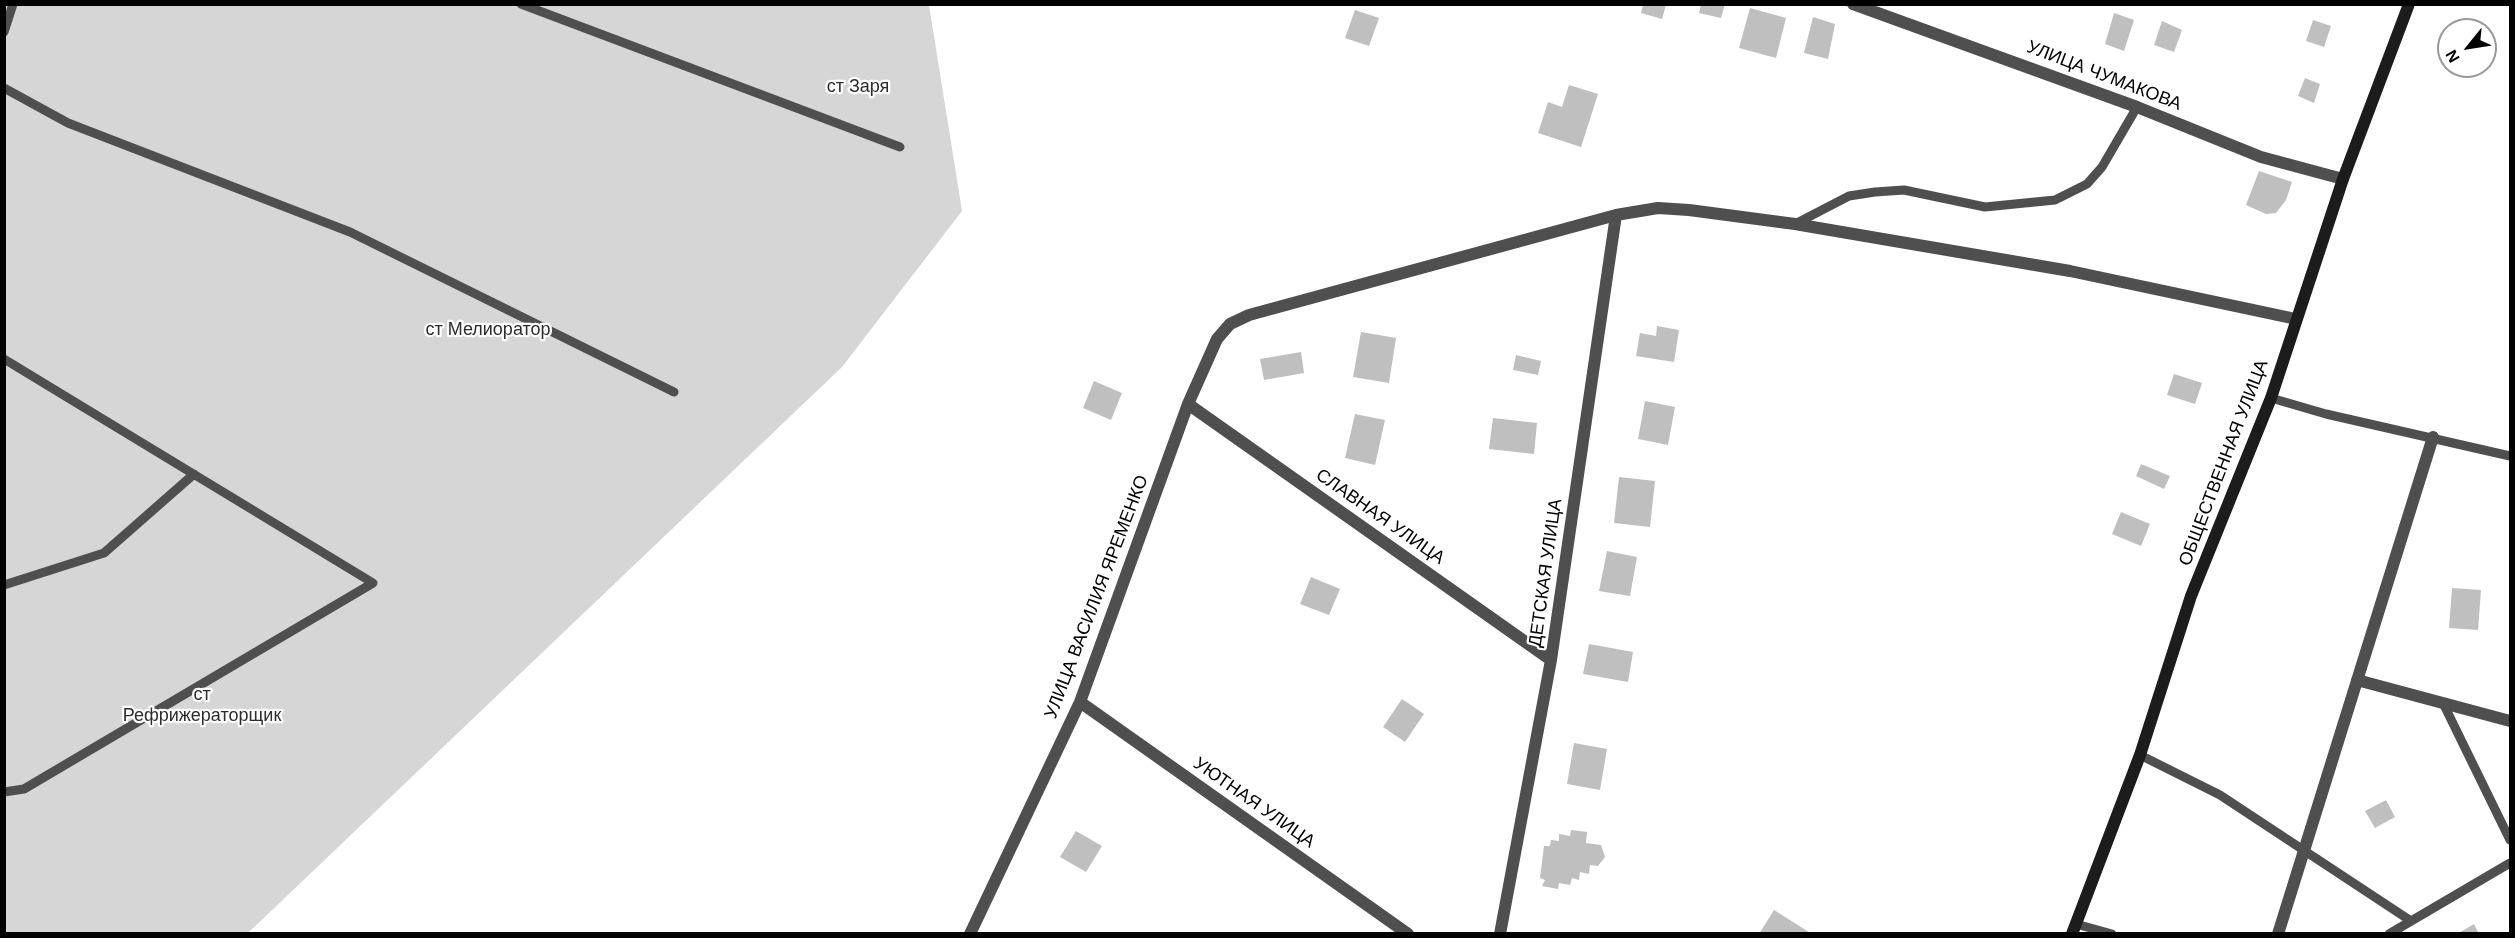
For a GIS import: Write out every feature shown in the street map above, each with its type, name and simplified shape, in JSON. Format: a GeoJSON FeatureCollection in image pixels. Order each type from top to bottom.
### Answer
{"type":"FeatureCollection","features":[{"type":"Feature","properties":{"kind":"main road","name":"ОБЩЕСТВЕННАЯ УЛИЦА"},"geometry":{"type":"LineString","coordinates":[[2074,929],[2140,755],[2191,596],[2271,398],[2343,179],[2409,4]]}},
{"type":"Feature","properties":{"kind":"street","name":"УЛИЦА ЧУМАКОВА"},"geometry":{"type":"LineString","coordinates":[[1853,4],[2137,107],[2261,157],[2343,179]]}},
{"type":"Feature","properties":{"kind":"street","name":"УЛИЦА ВАСИЛИЯ ЯРЕМЕНКО"},"geometry":{"type":"LineString","coordinates":[[970,933],[1080,702],[1188,404],[1217,339],[1230,324],[1249,315],[1616,215],[1658,208],[1795,224],[2070,271],[2296,319]]}},
{"type":"Feature","properties":{"kind":"street","name":"ДЕТСКАЯ УЛИЦА"},"geometry":{"type":"LineString","coordinates":[[1500,933],[1551,660],[1616,215]]}},
{"type":"Feature","properties":{"kind":"street","name":"СЛАВНАЯ УЛИЦА"},"geometry":{"type":"LineString","coordinates":[[1188,404],[1551,660]]}},
{"type":"Feature","properties":{"kind":"street"},"geometry":{"type":"LineString","coordinates":[[2278,933],[2302,848],[2433,437]]}},
{"type":"Feature","properties":{"kind":"street"},"geometry":{"type":"LineString","coordinates":[[2357,680],[2511,722]]}},
{"type":"Feature","properties":{"kind":"street","name":"УЮТНАЯ УЛИЦА"},"geometry":{"type":"LineString","coordinates":[[1080,702],[1408,933]]}},
{"type":"Feature","properties":{"kind":"lane"},"geometry":{"type":"LineString","coordinates":[[4,32],[13,4]]}},
{"type":"Feature","properties":{"kind":"lane"},"geometry":{"type":"LineString","coordinates":[[521,4],[900,147]]}},
{"type":"Feature","properties":{"kind":"lane"},"geometry":{"type":"LineString","coordinates":[[4,88],[68,123],[350,232],[674,392]]}},
{"type":"Feature","properties":{"kind":"lane"},"geometry":{"type":"LineString","coordinates":[[1795,224],[1849,196],[1875,192],[1904,190],[1985,207],[2055,200],[2087,184],[2102,167],[2137,107]]}},
{"type":"Feature","properties":{"kind":"lane"},"geometry":{"type":"LineString","coordinates":[[4,359],[373,583],[24,789],[4,792]]}},
{"type":"Feature","properties":{"kind":"lane"},"geometry":{"type":"LineString","coordinates":[[2271,398],[2326,414],[2511,456]]}},
{"type":"Feature","properties":{"kind":"lane"},"geometry":{"type":"LineString","coordinates":[[4,585],[104,553],[194,474]]}},
{"type":"Feature","properties":{"kind":"lane"},"geometry":{"type":"LineString","coordinates":[[2443,704],[2511,840]]}},
{"type":"Feature","properties":{"kind":"lane"},"geometry":{"type":"LineString","coordinates":[[2140,755],[2220,795],[2411,921]]}},
{"type":"Feature","properties":{"kind":"lane"},"geometry":{"type":"LineString","coordinates":[[2390,933],[2511,863]]}},
{"type":"Feature","properties":{"kind":"lane"},"geometry":{"type":"LineString","coordinates":[[2074,929],[2112,933]]}},
{"type":"Feature","properties":{"kind":"green space","name":"ст Мелиоратор"},"geometry":{"type":"Polygon","coordinates":[[[5,5],[929,5],[962,211],[842,367],[248,933],[5,934],[5,5]]]}},
{"type":"Feature","properties":{"kind":"building"},"geometry":{"type":"Polygon","coordinates":[[[1701,4],[1725,4],[1721,18],[1699,13],[1701,4]]]}},
{"type":"Feature","properties":{"kind":"building"},"geometry":{"type":"Polygon","coordinates":[[[1643,5],[1666,5],[1662,19],[1641,13],[1643,5]]]}},
{"type":"Feature","properties":{"kind":"building"},"geometry":{"type":"Polygon","coordinates":[[[1750,8],[1786,18],[1776,58],[1739,48],[1750,8]]]}},
{"type":"Feature","properties":{"kind":"building"},"geometry":{"type":"Polygon","coordinates":[[[1355,10],[1379,18],[1369,46],[1345,38],[1355,10]]]}},
{"type":"Feature","properties":{"kind":"building"},"geometry":{"type":"Polygon","coordinates":[[[2114,13],[2134,20],[2124,51],[2105,44],[2114,13]]]}},
{"type":"Feature","properties":{"kind":"building"},"geometry":{"type":"Polygon","coordinates":[[[1813,17],[1835,24],[1828,59],[1804,53],[1813,17]]]}},
{"type":"Feature","properties":{"kind":"building"},"geometry":{"type":"Polygon","coordinates":[[[2313,20],[2331,26],[2324,47],[2306,41],[2313,20]]]}},
{"type":"Feature","properties":{"kind":"building"},"geometry":{"type":"Polygon","coordinates":[[[2162,21],[2182,30],[2174,52],[2154,45],[2162,21]]]}},
{"type":"Feature","properties":{"kind":"building"},"geometry":{"type":"Polygon","coordinates":[[[2305,78],[2320,84],[2314,103],[2298,96],[2305,78]]]}},
{"type":"Feature","properties":{"kind":"building"},"geometry":{"type":"Polygon","coordinates":[[[1569,85],[1598,94],[1581,147],[1538,133],[1548,102],[1562,107],[1569,85]]]}},
{"type":"Feature","properties":{"kind":"building"},"geometry":{"type":"Polygon","coordinates":[[[2259,171],[2292,182],[2286,200],[2276,213],[2266,214],[2246,205],[2259,171]]]}},
{"type":"Feature","properties":{"kind":"building"},"geometry":{"type":"Polygon","coordinates":[[[1657,326],[1679,330],[1674,362],[1636,356],[1640,333],[1656,336],[1657,326]]]}},
{"type":"Feature","properties":{"kind":"building"},"geometry":{"type":"Polygon","coordinates":[[[1361,332],[1396,338],[1389,383],[1353,377],[1361,332]]]}},
{"type":"Feature","properties":{"kind":"building"},"geometry":{"type":"Polygon","coordinates":[[[1301,352],[1304,373],[1264,380],[1260,359],[1301,352]]]}},
{"type":"Feature","properties":{"kind":"building"},"geometry":{"type":"Polygon","coordinates":[[[1516,355],[1541,361],[1538,375],[1513,370],[1516,355]]]}},
{"type":"Feature","properties":{"kind":"building"},"geometry":{"type":"Polygon","coordinates":[[[2174,374],[2202,383],[2195,404],[2167,395],[2174,374]]]}},
{"type":"Feature","properties":{"kind":"building"},"geometry":{"type":"Polygon","coordinates":[[[1094,381],[1122,393],[1111,420],[1083,408],[1094,381]]]}},
{"type":"Feature","properties":{"kind":"building"},"geometry":{"type":"Polygon","coordinates":[[[1645,401],[1675,407],[1668,445],[1638,439],[1645,401]]]}},
{"type":"Feature","properties":{"kind":"building"},"geometry":{"type":"Polygon","coordinates":[[[1355,414],[1385,420],[1375,465],[1345,458],[1355,414]]]}},
{"type":"Feature","properties":{"kind":"building"},"geometry":{"type":"Polygon","coordinates":[[[1493,418],[1537,423],[1534,454],[1489,449],[1493,418]]]}},
{"type":"Feature","properties":{"kind":"building"},"geometry":{"type":"Polygon","coordinates":[[[2141,464],[2170,476],[2164,489],[2136,476],[2141,464]]]}},
{"type":"Feature","properties":{"kind":"building"},"geometry":{"type":"Polygon","coordinates":[[[1619,477],[1655,481],[1650,527],[1614,523],[1619,477]]]}},
{"type":"Feature","properties":{"kind":"building"},"geometry":{"type":"Polygon","coordinates":[[[2121,512],[2150,524],[2141,546],[2112,534],[2121,512]]]}},
{"type":"Feature","properties":{"kind":"building"},"geometry":{"type":"Polygon","coordinates":[[[1607,551],[1637,557],[1630,596],[1599,591],[1607,551]]]}},
{"type":"Feature","properties":{"kind":"building"},"geometry":{"type":"Polygon","coordinates":[[[1311,577],[1340,589],[1329,615],[1300,604],[1311,577]]]}},
{"type":"Feature","properties":{"kind":"building"},"geometry":{"type":"Polygon","coordinates":[[[2452,588],[2481,590],[2478,630],[2449,628],[2452,588]]]}},
{"type":"Feature","properties":{"kind":"building"},"geometry":{"type":"Polygon","coordinates":[[[1589,644],[1633,652],[1628,682],[1583,674],[1589,644]]]}},
{"type":"Feature","properties":{"kind":"building"},"geometry":{"type":"Polygon","coordinates":[[[1402,699],[1424,714],[1405,742],[1383,727],[1402,699]]]}},
{"type":"Feature","properties":{"kind":"building"},"geometry":{"type":"Polygon","coordinates":[[[1574,743],[1607,749],[1600,790],[1567,784],[1574,743]]]}},
{"type":"Feature","properties":{"kind":"building"},"geometry":{"type":"Polygon","coordinates":[[[2386,800],[2395,817],[2375,828],[2365,811],[2386,800]]]}},
{"type":"Feature","properties":{"kind":"building"},"geometry":{"type":"Polygon","coordinates":[[[1571,830],[1587,832],[1586,843],[1601,845],[1605,857],[1598,866],[1590,865],[1589,874],[1580,872],[1579,880],[1572,878],[1570,885],[1559,883],[1558,889],[1542,886],[1545,880],[1540,878],[1544,846],[1550,846],[1551,840],[1559,841],[1559,834],[1570,836],[1571,830]]]}},
{"type":"Feature","properties":{"kind":"building"},"geometry":{"type":"Polygon","coordinates":[[[1076,831],[1102,846],[1086,872],[1060,857],[1076,831]]]}},
{"type":"Feature","properties":{"kind":"building"},"geometry":{"type":"Polygon","coordinates":[[[1774,910],[1812,934],[1759,934],[1774,910]]]}},
{"type":"Feature","properties":{"kind":"building"},"geometry":{"type":"Polygon","coordinates":[[[2474,924],[2479,934],[2457,934],[2474,924]]]}},
{"type":"Feature","properties":{"kind":"park label","name":"ст Заря"},"geometry":{"type":"Point","coordinates":[858,87]}},
{"type":"Feature","properties":{"kind":"park label","name":"ст Рефрижераторщик"},"geometry":{"type":"Point","coordinates":[202,705]}}]}
